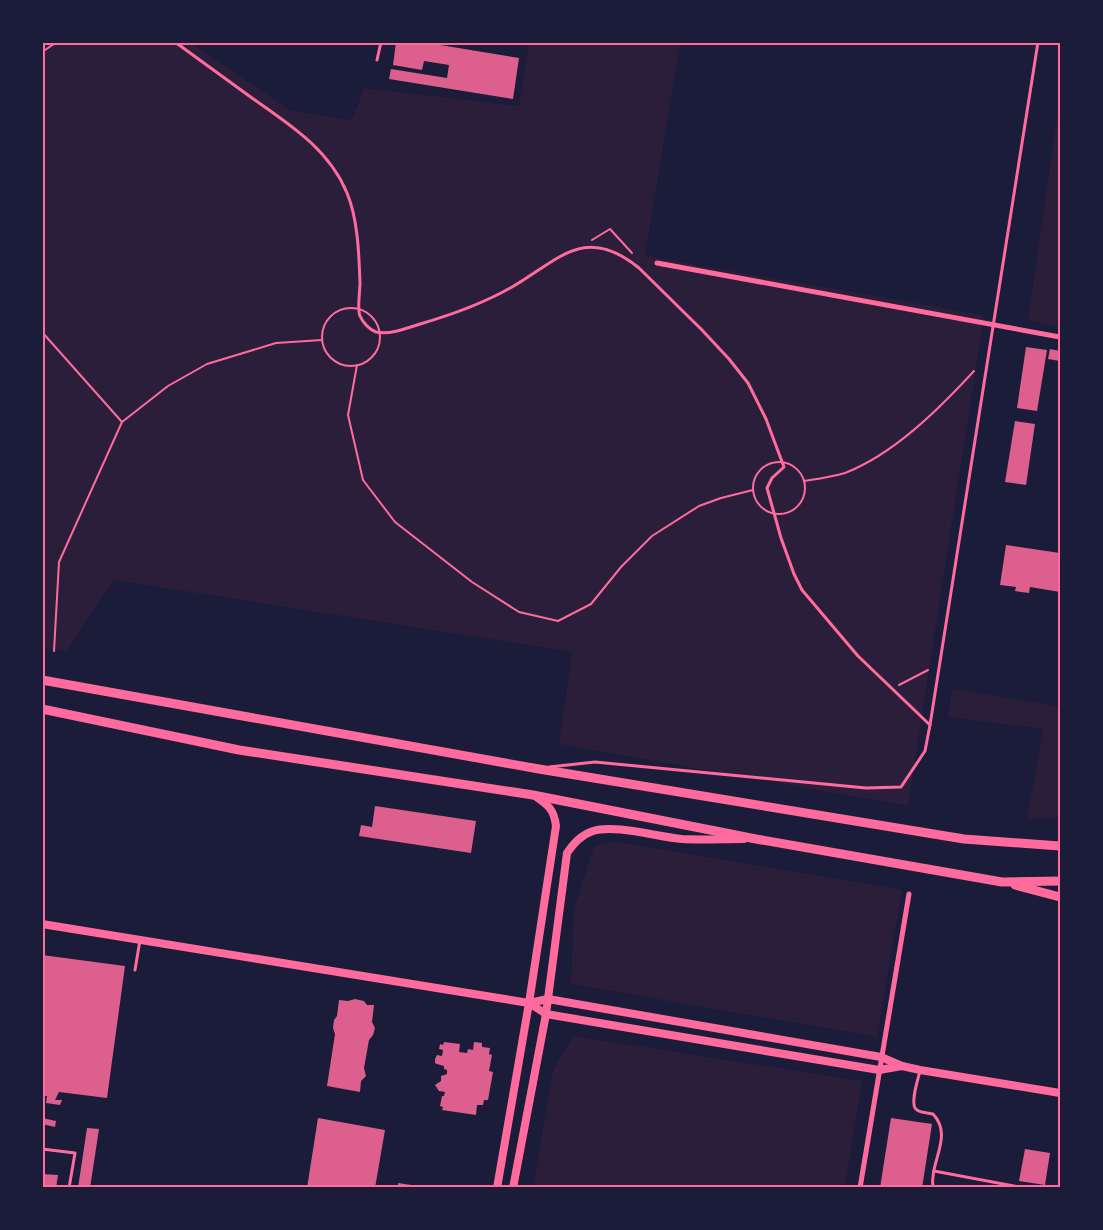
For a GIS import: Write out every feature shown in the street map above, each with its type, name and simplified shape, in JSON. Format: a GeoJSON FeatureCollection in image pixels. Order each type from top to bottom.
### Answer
{"type":"FeatureCollection","features":[{"type":"Feature","properties":{"kind":"main road"},"geometry":{"type":"LineString","coordinates":[[42,680],[539,768],[964,839],[1060,846]]}},
{"type":"Feature","properties":{"kind":"main road"},"geometry":{"type":"LineString","coordinates":[[42,709],[239,750],[533,795],[756,839],[1002,882],[1060,897]]}},
{"type":"Feature","properties":{"kind":"main road"},"geometry":{"type":"LineString","coordinates":[[1002,882],[1060,881]]}},
{"type":"Feature","properties":{"kind":"street"},"geometry":{"type":"LineString","coordinates":[[657,264],[1060,337]]}},
{"type":"Feature","properties":{"kind":"street"},"geometry":{"type":"LineString","coordinates":[[497,1188],[530,1003],[556,826],[555,814],[547,805],[533,795]]}},
{"type":"Feature","properties":{"kind":"street"},"geometry":{"type":"LineString","coordinates":[[513,1188],[546,1014],[568,853],[578,839],[595,830],[614,830],[682,839],[756,839]]}},
{"type":"Feature","properties":{"kind":"street"},"geometry":{"type":"LineString","coordinates":[[860,1188],[909,894]]}},
{"type":"Feature","properties":{"kind":"street"},"geometry":{"type":"LineString","coordinates":[[42,924],[530,1003],[548,999],[881,1057],[902,1066],[920,1070],[1060,1093]]}},
{"type":"Feature","properties":{"kind":"street"},"geometry":{"type":"LineString","coordinates":[[530,1003],[546,1014],[879,1070],[902,1066]]}},
{"type":"Feature","properties":{"kind":"lane"},"geometry":{"type":"LineString","coordinates":[[175,42],[297,130],[317,148],[334,170],[347,192],[352,206],[359,251],[360,316],[367,327],[374,332],[389,332],[408,328],[472,306],[511,288],[564,253],[588,247],[611,249],[627,258],[639,268],[729,359],[748,383],[766,419],[784,467],[772,478],[767,488],[794,574],[802,590],[858,656],[930,725]]}},
{"type":"Feature","properties":{"kind":"lane"},"geometry":{"type":"LineString","coordinates":[[377,60],[380,42]]}},
{"type":"Feature","properties":{"kind":"lane"},"geometry":{"type":"LineString","coordinates":[[539,768],[595,762],[866,788],[901,787],[925,751],[930,725],[1038,42]]}},
{"type":"Feature","properties":{"kind":"lane"},"geometry":{"type":"LineString","coordinates":[[135,970],[140,939]]}},
{"type":"Feature","properties":{"kind":"lane"},"geometry":{"type":"LineString","coordinates":[[920,1070],[913,1102],[914,1107],[918,1111],[933,1114],[942,1126],[942,1137],[934,1171],[933,1188]]}},
{"type":"Feature","properties":{"kind":"lane"},"geometry":{"type":"LineString","coordinates":[[42,1148],[75,1153],[70,1188]]}},
{"type":"Feature","properties":{"kind":"lane"},"geometry":{"type":"LineString","coordinates":[[934,1171],[1025,1188]]}},
{"type":"Feature","properties":{"kind":"path"},"geometry":{"type":"LineString","coordinates":[[42,52],[57,42]]}},
{"type":"Feature","properties":{"kind":"path"},"geometry":{"type":"LineString","coordinates":[[586,244],[610,230],[632,253]]}},
{"type":"Feature","properties":{"kind":"path"},"geometry":{"type":"LineString","coordinates":[[358,309],[373,319],[378,327],[380,337],[374,355],[366,362],[357,365],[348,366],[338,363],[330,357],[322,340],[326,322],[340,310],[358,309]]}},
{"type":"Feature","properties":{"kind":"path"},"geometry":{"type":"LineString","coordinates":[[42,332],[122,422]]}},
{"type":"Feature","properties":{"kind":"path"},"geometry":{"type":"LineString","coordinates":[[54,651],[58,562],[122,422],[168,386],[208,364],[276,343],[322,340]]}},
{"type":"Feature","properties":{"kind":"path"},"geometry":{"type":"LineString","coordinates":[[357,365],[348,415],[363,480],[396,522],[472,582],[519,612],[558,621],[591,604],[621,566],[652,536],[699,506],[753,490]]}},
{"type":"Feature","properties":{"kind":"path"},"geometry":{"type":"LineString","coordinates":[[804,482],[844,473],[880,456],[921,424],[974,371]]}},
{"type":"Feature","properties":{"kind":"path"},"geometry":{"type":"LineString","coordinates":[[782,463],[794,467],[804,482],[802,498],[798,506],[783,514],[766,511],[755,498],[753,490],[753,482],[762,468],[770,464],[782,463]]}},
{"type":"Feature","properties":{"kind":"path"},"geometry":{"type":"LineString","coordinates":[[897,686],[928,670]]}},
{"type":"Feature","properties":{"kind":"shaded area"},"geometry":{"type":"Polygon","coordinates":[[[42,43],[191,43],[289,110],[352,120],[364,88],[519,106],[529,43],[680,43],[645,256],[984,315],[908,806],[559,744],[572,652],[114,580],[67,651],[43,648],[42,43]]]}},
{"type":"Feature","properties":{"kind":"shaded area"},"geometry":{"type":"Polygon","coordinates":[[[1060,97],[1060,327],[1028,320],[1060,97]]]}},
{"type":"Feature","properties":{"kind":"shaded area"},"geometry":{"type":"Polygon","coordinates":[[[952,689],[1060,707],[1060,818],[1027,819],[1043,729],[948,717],[952,689]]]}},
{"type":"Feature","properties":{"kind":"shaded area"},"geometry":{"type":"Polygon","coordinates":[[[614,841],[902,890],[877,1037],[571,984],[574,908],[594,847],[614,841]]]}},
{"type":"Feature","properties":{"kind":"shaded area"},"geometry":{"type":"Polygon","coordinates":[[[573,1036],[862,1081],[845,1187],[533,1187],[553,1071],[573,1036]]]}},
{"type":"Feature","properties":{"kind":"building"},"geometry":{"type":"Polygon","coordinates":[[[396,42],[422,42],[519,58],[513,99],[389,79],[391,69],[447,78],[449,65],[424,61],[422,70],[393,65],[396,42]]]}},
{"type":"Feature","properties":{"kind":"building"},"geometry":{"type":"Polygon","coordinates":[[[1026,347],[1047,350],[1037,411],[1017,408],[1026,347]]]}},
{"type":"Feature","properties":{"kind":"building"},"geometry":{"type":"Polygon","coordinates":[[[1050,349],[1060,351],[1060,361],[1048,359],[1050,349]]]}},
{"type":"Feature","properties":{"kind":"building"},"geometry":{"type":"Polygon","coordinates":[[[1015,421],[1035,424],[1026,485],[1005,482],[1015,421]]]}},
{"type":"Feature","properties":{"kind":"building"},"geometry":{"type":"Polygon","coordinates":[[[1006,545],[1060,553],[1060,592],[1030,587],[1029,593],[1015,591],[1016,587],[1000,585],[1006,545]]]}},
{"type":"Feature","properties":{"kind":"building"},"geometry":{"type":"Polygon","coordinates":[[[375,806],[476,821],[471,853],[359,836],[361,825],[372,827],[375,806]]]}},
{"type":"Feature","properties":{"kind":"building"},"geometry":{"type":"Polygon","coordinates":[[[42,955],[125,966],[107,1098],[59,1092],[55,1100],[62,1100],[60,1105],[46,1103],[47,1096],[42,1096],[42,955]]]}},
{"type":"Feature","properties":{"kind":"building"},"geometry":{"type":"Polygon","coordinates":[[[355,999],[364,1001],[367,1005],[374,1005],[372,1022],[375,1028],[369,1040],[364,1068],[366,1076],[361,1081],[360,1092],[327,1086],[335,1034],[333,1028],[334,1020],[337,1016],[339,1000],[348,1001],[355,999]]]}},
{"type":"Feature","properties":{"kind":"building"},"geometry":{"type":"Polygon","coordinates":[[[444,1042],[460,1044],[459,1052],[467,1053],[468,1049],[473,1050],[474,1042],[482,1043],[482,1047],[490,1048],[489,1054],[492,1055],[489,1071],[493,1072],[488,1100],[484,1100],[483,1105],[477,1105],[476,1115],[442,1110],[443,1107],[440,1106],[445,1092],[439,1091],[435,1085],[441,1081],[441,1076],[447,1074],[447,1070],[444,1069],[444,1066],[435,1063],[435,1059],[437,1055],[442,1056],[443,1050],[439,1049],[440,1044],[443,1045],[444,1042]]]}},
{"type":"Feature","properties":{"kind":"building"},"geometry":{"type":"Polygon","coordinates":[[[42,1118],[56,1121],[55,1127],[42,1124],[42,1118]]]}},
{"type":"Feature","properties":{"kind":"building"},"geometry":{"type":"Polygon","coordinates":[[[318,1118],[385,1130],[375,1188],[307,1188],[318,1118]]]}},
{"type":"Feature","properties":{"kind":"building"},"geometry":{"type":"Polygon","coordinates":[[[891,1118],[932,1124],[922,1188],[880,1188],[891,1118]]]}},
{"type":"Feature","properties":{"kind":"building"},"geometry":{"type":"Polygon","coordinates":[[[87,1128],[99,1129],[90,1188],[78,1188],[87,1128]]]}},
{"type":"Feature","properties":{"kind":"building"},"geometry":{"type":"Polygon","coordinates":[[[1025,1149],[1050,1153],[1045,1185],[1019,1181],[1025,1149]]]}},
{"type":"Feature","properties":{"kind":"building"},"geometry":{"type":"Polygon","coordinates":[[[42,1174],[58,1175],[56,1188],[42,1188],[42,1174]]]}},
{"type":"Feature","properties":{"kind":"building"},"geometry":{"type":"Polygon","coordinates":[[[398,1183],[418,1186],[418,1188],[398,1188],[398,1183]]]}}]}
